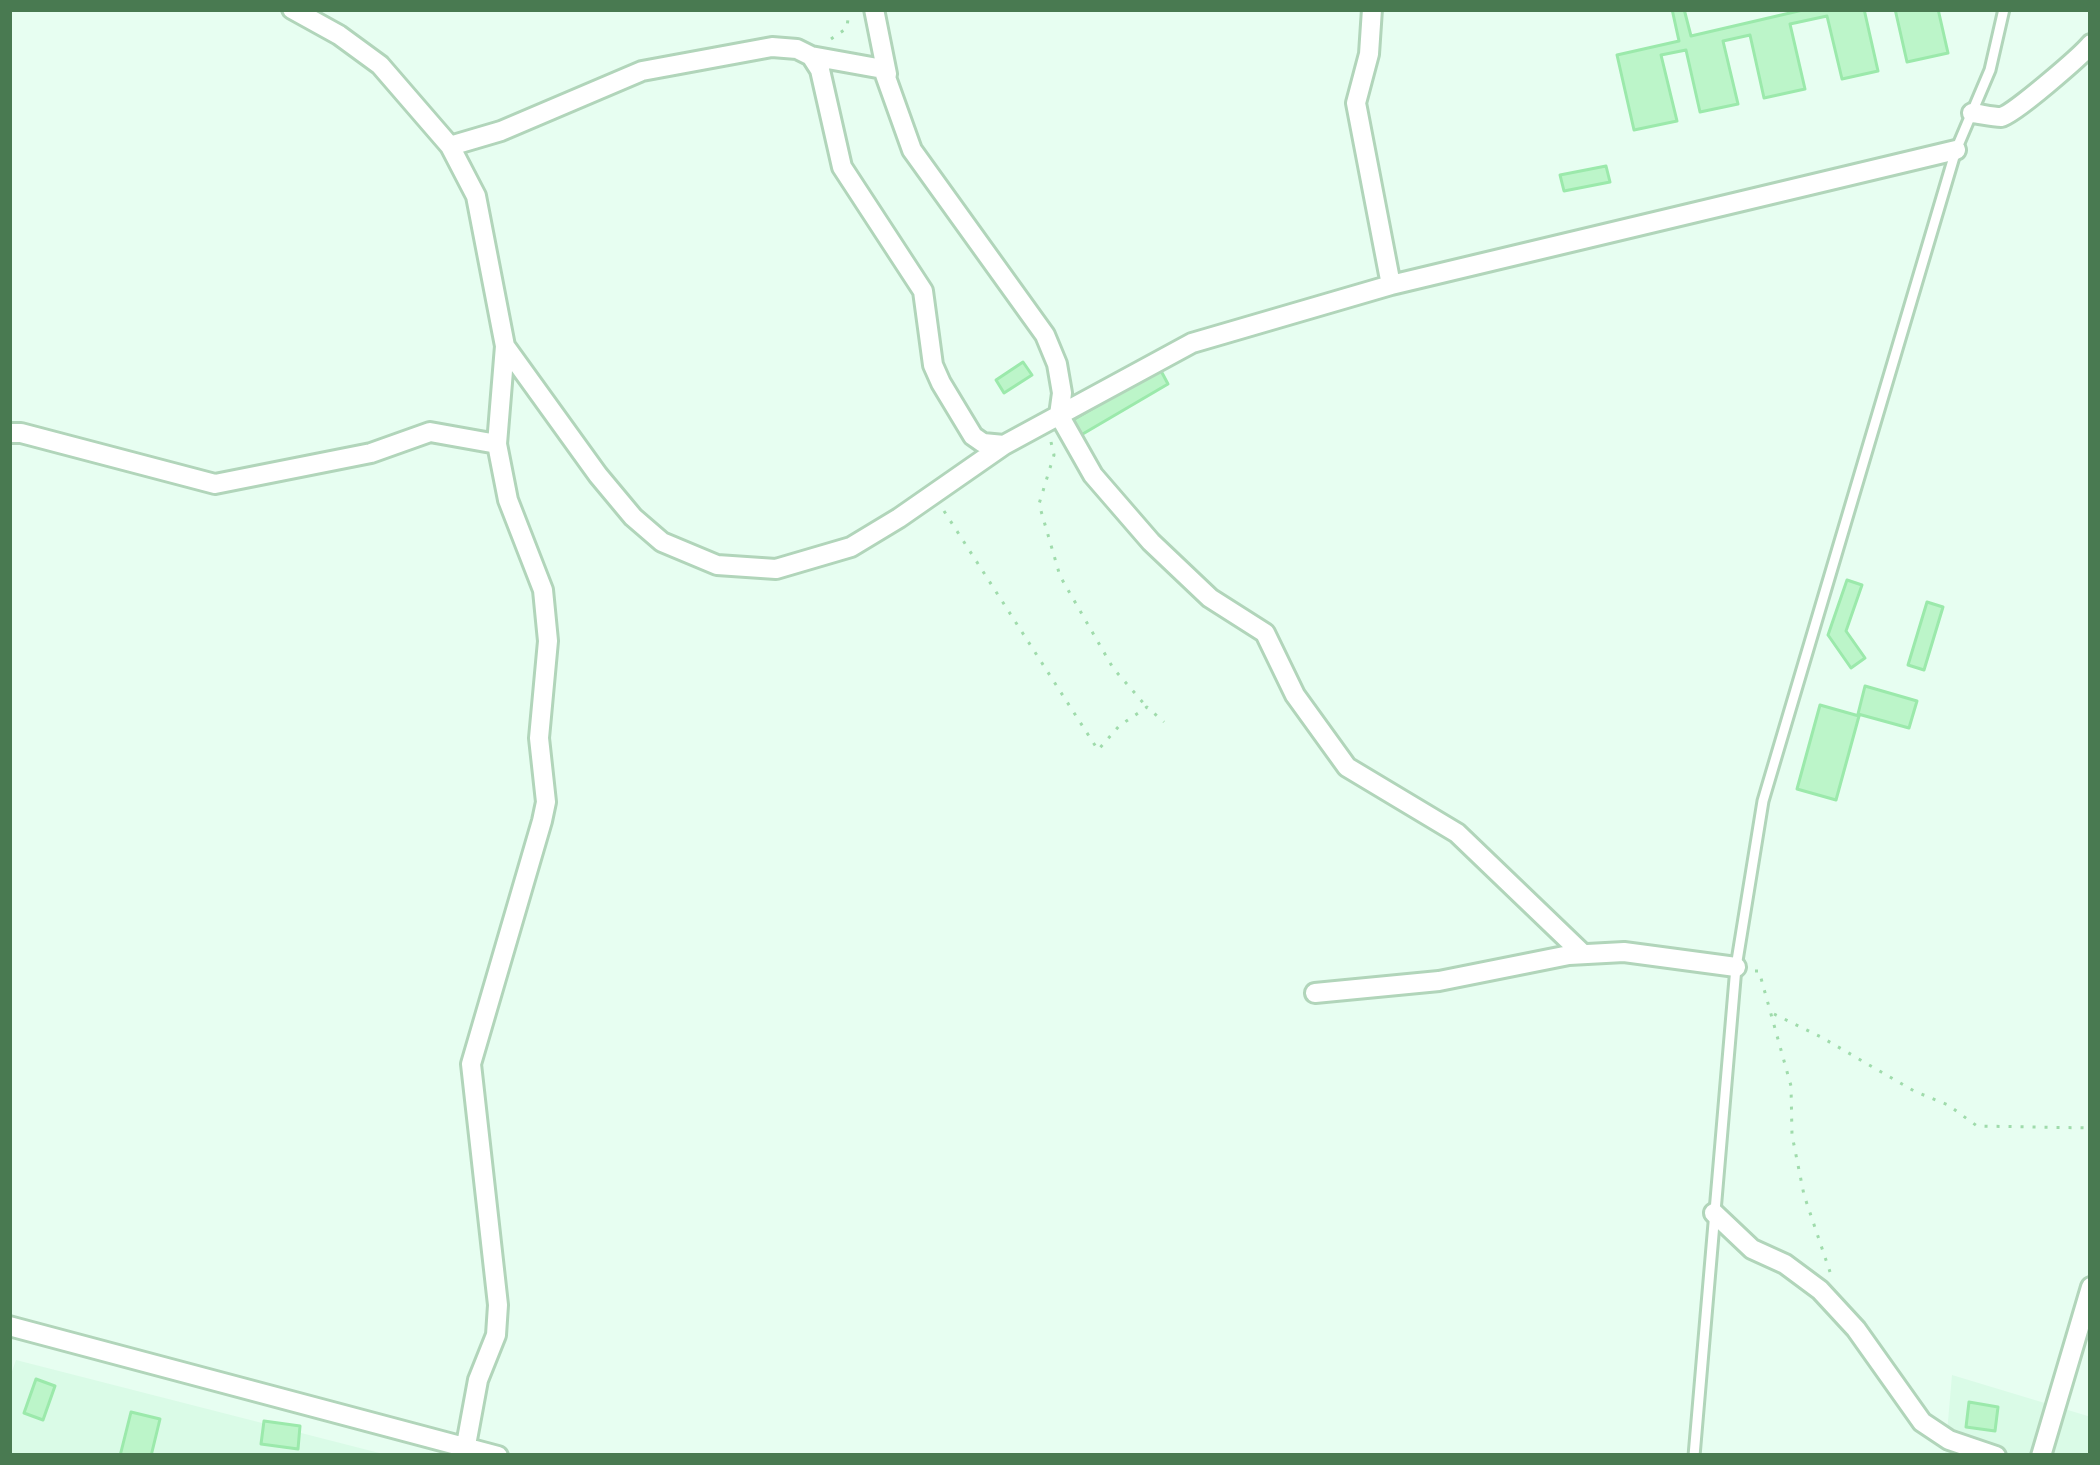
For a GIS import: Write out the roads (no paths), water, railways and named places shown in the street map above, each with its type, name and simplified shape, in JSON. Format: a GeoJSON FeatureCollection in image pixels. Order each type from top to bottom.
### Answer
{"type":"FeatureCollection","features":[{"type":"Feature","properties":{"kind":"street"},"geometry":{"type":"LineString","coordinates":[[292,9],[380,65],[450,146],[476,196],[505,346],[497,444],[508,500],[543,590],[547,616],[539,738],[546,802],[471,1064],[499,1305],[496,1335],[478,1380],[466,1445]]}},
{"type":"Feature","properties":{"kind":"street"},"geometry":{"type":"LineString","coordinates":[[874,9],[887,74],[912,150],[1045,335],[1062,393],[1053,418]]}},
{"type":"Feature","properties":{"kind":"street"},"geometry":{"type":"LineString","coordinates":[[1372,9],[1369,54],[1356,103],[1391,284]]}},
{"type":"Feature","properties":{"kind":"street"},"geometry":{"type":"LineString","coordinates":[[1972,112],[2003,117],[2023,108],[2046,81],[2091,44]]}},
{"type":"Feature","properties":{"kind":"street"},"geometry":{"type":"LineString","coordinates":[[450,146],[501,131],[642,71],[772,47],[878,66],[887,74]]}},
{"type":"Feature","properties":{"kind":"street"},"geometry":{"type":"LineString","coordinates":[[811,56],[820,70],[842,167],[923,291],[933,365],[941,383],[973,436],[983,443],[1004,445]]}},
{"type":"Feature","properties":{"kind":"street"},"geometry":{"type":"LineString","coordinates":[[505,346],[598,476],[662,542],[688,555],[746,569],[810,562],[851,547],[1004,445],[1192,343],[1391,284],[1956,150]]}},
{"type":"Feature","properties":{"kind":"street"},"geometry":{"type":"LineString","coordinates":[[1053,418],[1151,542],[1210,598],[1264,633],[1295,695],[1347,767],[1456,833],[1583,954]]}},
{"type":"Feature","properties":{"kind":"street"},"geometry":{"type":"LineString","coordinates":[[9,433],[215,484],[371,453],[430,432],[497,444]]}},
{"type":"Feature","properties":{"kind":"street"},"geometry":{"type":"LineString","coordinates":[[1315,994],[1439,981],[1583,954],[1624,952],[1736,967]]}},
{"type":"Feature","properties":{"kind":"street"},"geometry":{"type":"LineString","coordinates":[[1714,1214],[1752,1250],[1785,1264],[1820,1290],[1856,1329],[1922,1422],[1949,1441],[1996,1456]]}},
{"type":"Feature","properties":{"kind":"street"},"geometry":{"type":"LineString","coordinates":[[2041,1456],[2091,1287]]}},
{"type":"Feature","properties":{"kind":"street"},"geometry":{"type":"LineString","coordinates":[[9,1326],[498,1456]]}},
{"type":"Feature","properties":{"kind":"lane"},"geometry":{"type":"LineString","coordinates":[[1694,1456],[1736,967],[1763,801],[1956,150],[1990,70],[2004,9]]}}]}
